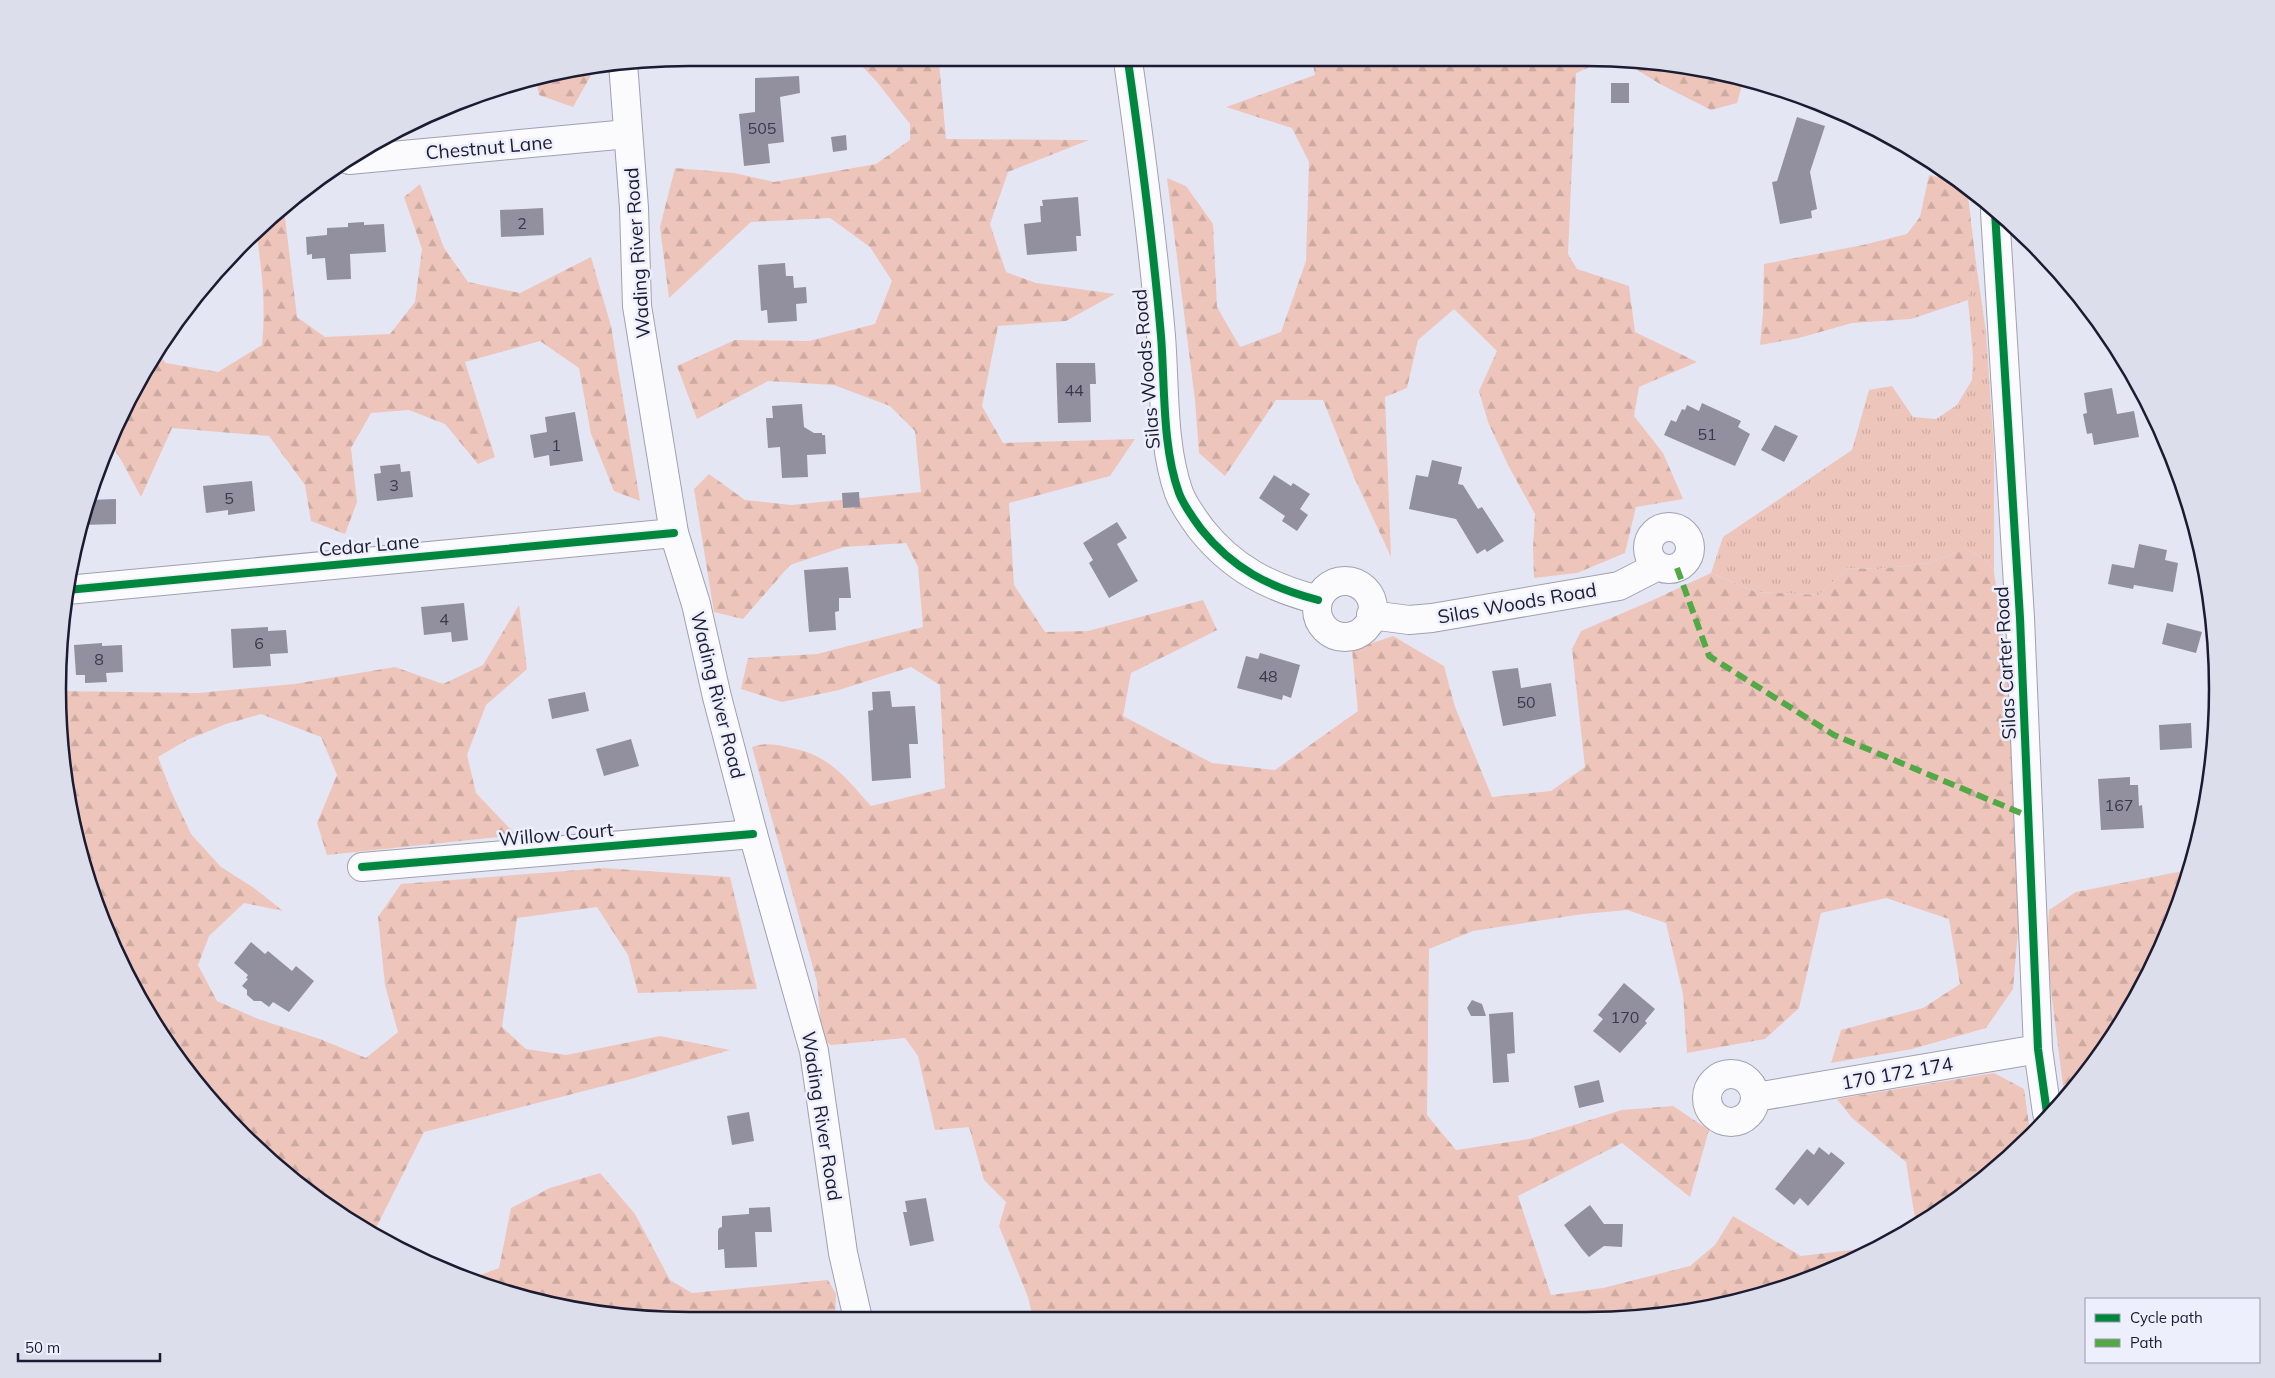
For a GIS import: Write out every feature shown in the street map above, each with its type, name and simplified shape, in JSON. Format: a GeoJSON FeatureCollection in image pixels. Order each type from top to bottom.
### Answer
{"type":"FeatureCollection","features":[{"type":"Feature","properties":{"kind":"street","name":"Silas Woods Road"},"geometry":{"type":"LineString","coordinates":[[1129,66],[1161,335],[1166,415],[1172,461],[1179,494],[1192,516],[1216,547],[1236,565],[1265,582],[1318,600]]}},
{"type":"Feature","properties":{"kind":"street","name":"Wading River Road"},"geometry":{"type":"LineString","coordinates":[[624,70],[634,208],[637,306],[674,533],[696,604],[717,697],[753,834],[814,1051],[843,1254],[856,1312]]}},
{"type":"Feature","properties":{"kind":"street","name":"Chestnut Lane"},"geometry":{"type":"LineString","coordinates":[[364,159],[628,134]]}},
{"type":"Feature","properties":{"kind":"street","name":"Silas Carter Road"},"geometry":{"type":"LineString","coordinates":[[1995,220],[2020,618],[2038,1049],[2046,1108]]}},
{"type":"Feature","properties":{"kind":"street","name":"Cedar Lane"},"geometry":{"type":"LineString","coordinates":[[75,589],[674,533]]}},
{"type":"Feature","properties":{"kind":"street","name":"Silas Woods Road"},"geometry":{"type":"LineString","coordinates":[[1371,615],[1409,620],[1432,618],[1619,586],[1658,566]]}},
{"type":"Feature","properties":{"kind":"street"},"geometry":{"type":"LineString","coordinates":[[1346,581],[1355,583],[1369,594],[1372,603],[1371,615],[1364,628],[1357,634],[1339,636],[1330,632],[1318,618],[1318,600],[1329,586],[1346,581]]}},
{"type":"Feature","properties":{"kind":"street","name":"Willow Court"},"geometry":{"type":"LineString","coordinates":[[362,867],[753,834]]}},
{"type":"Feature","properties":{"kind":"street","name":"170 172 174"},"geometry":{"type":"LineString","coordinates":[[1756,1097],[2038,1049]]}},
{"type":"Feature","properties":{"kind":"green space"},"geometry":{"type":"Polygon","coordinates":[[[862,66],[939,66],[946,139],[1089,140],[1008,172],[990,224],[1006,272],[1036,283],[1115,294],[1066,321],[998,326],[982,406],[1003,443],[1135,439],[1110,476],[1009,503],[1014,585],[1045,632],[1088,631],[1203,600],[1217,630],[1131,673],[1123,716],[1212,763],[1275,770],[1358,711],[1352,650],[1393,636],[1444,666],[1455,707],[1492,797],[1551,791],[1585,767],[1572,649],[1581,631],[1711,573],[1756,592],[1819,595],[1847,568],[1878,569],[1930,563],[1966,548],[1988,562],[1994,572],[2028,816],[2013,989],[1986,1028],[1912,1049],[1831,1063],[1841,1030],[1923,1008],[1960,984],[1949,919],[1886,898],[1821,913],[1799,1008],[1765,1039],[1687,1053],[1683,994],[1666,923],[1627,910],[1583,914],[1473,931],[1429,949],[1427,1115],[1456,1150],[1529,1139],[1622,1110],[1673,1106],[1709,1130],[1690,1197],[1622,1143],[1518,1196],[1551,1295],[1603,1288],[1690,1266],[1715,1245],[1733,1216],[1801,1256],[1858,1249],[1786,1279],[1747,1291],[1707,1300],[1627,1310],[1586,1312],[1031,1312],[1028,1297],[999,1226],[1006,1202],[984,1180],[969,1127],[935,1130],[918,1056],[905,1038],[831,1045],[822,1039],[817,982],[752,747],[765,744],[778,745],[814,755],[835,768],[871,806],[945,788],[940,685],[911,667],[839,690],[782,702],[741,689],[748,658],[817,654],[923,627],[918,567],[906,543],[844,547],[790,565],[743,619],[714,612],[694,489],[709,474],[745,500],[791,505],[921,492],[915,431],[890,406],[834,385],[768,381],[697,419],[677,366],[735,340],[809,341],[875,324],[892,281],[870,247],[830,218],[751,222],[669,298],[660,227],[675,168],[734,173],[774,182],[876,164],[910,140],[910,124],[862,66]]]}},
{"type":"Feature","properties":{"kind":"green space"},"geometry":{"type":"Polygon","coordinates":[[[1313,66],[1591,66],[1576,73],[1568,254],[1577,269],[1629,286],[1635,332],[1697,362],[1639,387],[1634,416],[1663,453],[1683,499],[1636,507],[1625,553],[1577,573],[1534,578],[1535,514],[1508,465],[1488,422],[1479,391],[1497,351],[1454,309],[1418,340],[1407,388],[1385,397],[1391,557],[1354,477],[1323,400],[1276,400],[1225,476],[1199,453],[1195,400],[1167,178],[1186,186],[1213,224],[1217,307],[1240,347],[1281,332],[1306,261],[1309,162],[1292,128],[1226,107],[1315,75],[1313,66]]]}},
{"type":"Feature","properties":{"kind":"green space"},"geometry":{"type":"Polygon","coordinates":[[[1635,69],[1707,78],[1742,86],[1737,103],[1711,110],[1635,69]]]}},
{"type":"Feature","properties":{"kind":"green space"},"geometry":{"type":"Polygon","coordinates":[[[592,74],[573,107],[539,95],[537,85],[592,74]]]}},
{"type":"Feature","properties":{"kind":"green space"},"geometry":{"type":"Polygon","coordinates":[[[1929,175],[1942,178],[1968,198],[1976,263],[1968,300],[1911,319],[1852,323],[1799,338],[1760,345],[1764,264],[1863,245],[1907,234],[1920,217],[1929,175]]]}},
{"type":"Feature","properties":{"kind":"green space"},"geometry":{"type":"Polygon","coordinates":[[[420,184],[444,248],[468,282],[520,293],[591,257],[611,326],[640,501],[614,491],[591,434],[579,368],[540,341],[465,362],[495,457],[478,464],[445,424],[409,410],[371,413],[351,448],[357,502],[345,534],[311,521],[305,485],[269,436],[172,428],[141,497],[114,450],[130,414],[162,358],[166,363],[218,372],[262,345],[263,288],[257,241],[285,215],[297,317],[325,337],[390,334],[415,302],[422,249],[404,197],[420,184]]]}},
{"type":"Feature","properties":{"kind":"green space"},"geometry":{"type":"Polygon","coordinates":[[[1976,263],[1986,332],[1994,450],[1994,572],[1988,562],[1966,548],[1930,563],[1878,569],[1847,568],[1819,595],[1756,592],[1711,573],[1723,537],[1852,450],[1869,390],[1892,386],[1913,417],[1936,419],[1957,405],[1972,380],[1973,357],[1968,300],[1976,263]]]}},
{"type":"Feature","properties":{"kind":"green space"},"geometry":{"type":"Polygon","coordinates":[[[519,605],[527,669],[486,705],[467,755],[476,793],[516,835],[327,855],[317,823],[337,775],[321,737],[261,714],[226,724],[187,740],[158,757],[170,789],[191,834],[221,867],[254,888],[283,911],[244,903],[209,936],[198,965],[217,1001],[258,1019],[320,1039],[366,1058],[398,1032],[385,985],[378,917],[401,884],[604,868],[730,877],[757,989],[638,993],[628,955],[597,907],[517,918],[502,1027],[526,1049],[566,1055],[660,1036],[730,1050],[631,1079],[424,1132],[376,1227],[343,1207],[310,1183],[278,1157],[249,1129],[221,1100],[195,1068],[171,1035],[150,1000],[130,964],[114,927],[99,889],[87,850],[72,770],[66,691],[198,693],[294,684],[395,667],[443,684],[483,665],[519,605]]]}},
{"type":"Feature","properties":{"kind":"green space"},"geometry":{"type":"Polygon","coordinates":[[[2181,871],[2145,964],[2104,1035],[2063,1089],[2046,951],[2049,910],[2076,892],[2181,871]]]}},
{"type":"Feature","properties":{"kind":"green space"},"geometry":{"type":"Polygon","coordinates":[[[1994,1073],[2024,1089],[2029,1126],[1997,1157],[1965,1183],[1915,1217],[1906,1162],[1852,1118],[1837,1099],[1994,1073]]]}},
{"type":"Feature","properties":{"kind":"green space"},"geometry":{"type":"Polygon","coordinates":[[[600,1173],[635,1214],[670,1280],[692,1293],[828,1280],[836,1294],[835,1312],[689,1312],[608,1306],[528,1291],[480,1275],[499,1268],[511,1208],[550,1188],[600,1173]]]}},
{"type":"Feature","properties":{"kind":"building"},"geometry":{"type":"Polygon","coordinates":[[[799,76],[800,93],[780,97],[784,142],[768,144],[770,163],[744,166],[739,114],[755,112],[755,78],[799,76]]]}},
{"type":"Feature","properties":{"kind":"building"},"geometry":{"type":"Polygon","coordinates":[[[1611,83],[1629,83],[1629,103],[1611,103],[1611,83]]]}},
{"type":"Feature","properties":{"kind":"building"},"geometry":{"type":"Polygon","coordinates":[[[1797,117],[1825,126],[1810,172],[1817,209],[1811,211],[1812,218],[1780,224],[1772,182],[1777,181],[1797,117]]]}},
{"type":"Feature","properties":{"kind":"building"},"geometry":{"type":"Polygon","coordinates":[[[846,135],[847,150],[833,152],[831,137],[846,135]]]}},
{"type":"Feature","properties":{"kind":"building"},"geometry":{"type":"Polygon","coordinates":[[[1078,197],[1081,236],[1076,236],[1077,251],[1027,255],[1024,224],[1041,222],[1040,206],[1043,206],[1042,200],[1078,197]]]}},
{"type":"Feature","properties":{"kind":"building"},"geometry":{"type":"Polygon","coordinates":[[[543,208],[544,235],[501,237],[500,210],[543,208]]]}},
{"type":"Feature","properties":{"kind":"building"},"geometry":{"type":"Polygon","coordinates":[[[364,222],[364,225],[384,224],[386,252],[350,254],[351,279],[327,280],[325,258],[312,259],[312,254],[307,255],[306,237],[327,235],[327,228],[348,227],[348,223],[364,222]]]}},
{"type":"Feature","properties":{"kind":"building"},"geometry":{"type":"Polygon","coordinates":[[[785,263],[786,276],[793,276],[794,288],[806,287],[807,303],[796,304],[797,321],[768,323],[767,310],[761,311],[758,265],[785,263]]]}},
{"type":"Feature","properties":{"kind":"building"},"geometry":{"type":"Polygon","coordinates":[[[1056,363],[1095,363],[1096,384],[1090,384],[1091,422],[1058,423],[1056,363]]]}},
{"type":"Feature","properties":{"kind":"building"},"geometry":{"type":"Polygon","coordinates":[[[2112,388],[2117,414],[2134,411],[2139,437],[2094,445],[2092,433],[2087,434],[2083,414],[2087,413],[2084,393],[2112,388]]]}},
{"type":"Feature","properties":{"kind":"building"},"geometry":{"type":"Polygon","coordinates":[[[1702,403],[1741,421],[1738,427],[1750,434],[1735,466],[1664,435],[1671,420],[1676,422],[1682,409],[1685,410],[1687,405],[1699,411],[1702,403]]]}},
{"type":"Feature","properties":{"kind":"building"},"geometry":{"type":"Polygon","coordinates":[[[802,404],[804,427],[814,433],[825,435],[826,454],[807,455],[808,477],[782,478],[780,447],[768,448],[766,418],[773,418],[772,406],[802,404]]]}},
{"type":"Feature","properties":{"kind":"building"},"geometry":{"type":"Polygon","coordinates":[[[575,412],[583,461],[550,466],[549,455],[534,458],[530,435],[547,432],[545,417],[575,412]]]}},
{"type":"Feature","properties":{"kind":"building"},"geometry":{"type":"Polygon","coordinates":[[[1775,425],[1798,436],[1784,462],[1761,450],[1775,425]]]}},
{"type":"Feature","properties":{"kind":"building"},"geometry":{"type":"Polygon","coordinates":[[[1432,460],[1462,467],[1458,484],[1463,485],[1478,509],[1482,507],[1504,541],[1487,552],[1485,549],[1477,554],[1456,519],[1409,509],[1416,475],[1428,477],[1432,460]]]}},
{"type":"Feature","properties":{"kind":"building"},"geometry":{"type":"Polygon","coordinates":[[[400,464],[401,472],[410,471],[413,497],[377,501],[374,474],[381,473],[380,466],[400,464]]]}},
{"type":"Feature","properties":{"kind":"building"},"geometry":{"type":"Polygon","coordinates":[[[1274,475],[1291,486],[1293,483],[1310,494],[1300,509],[1308,515],[1297,531],[1282,521],[1285,516],[1259,498],[1274,475]]]}},
{"type":"Feature","properties":{"kind":"building"},"geometry":{"type":"Polygon","coordinates":[[[252,481],[255,511],[228,515],[228,510],[206,513],[203,486],[252,481]]]}},
{"type":"Feature","properties":{"kind":"building"},"geometry":{"type":"Polygon","coordinates":[[[859,492],[860,507],[843,508],[842,493],[859,492]]]}},
{"type":"Feature","properties":{"kind":"building"},"geometry":{"type":"Polygon","coordinates":[[[116,499],[116,524],[88,525],[96,500],[116,499]]]}},
{"type":"Feature","properties":{"kind":"building"},"geometry":{"type":"Polygon","coordinates":[[[1117,522],[1127,538],[1117,544],[1138,581],[1109,598],[1089,563],[1093,560],[1083,543],[1117,522]]]}},
{"type":"Feature","properties":{"kind":"building"},"geometry":{"type":"Polygon","coordinates":[[[2139,544],[2167,550],[2165,560],[2178,563],[2173,592],[2134,585],[2133,589],[2108,584],[2112,564],[2134,568],[2139,544]]]}},
{"type":"Feature","properties":{"kind":"building"},"geometry":{"type":"Polygon","coordinates":[[[848,567],[851,598],[839,598],[839,611],[835,612],[836,630],[809,632],[804,570],[848,567]]]}},
{"type":"Feature","properties":{"kind":"building"},"geometry":{"type":"Polygon","coordinates":[[[464,603],[468,640],[452,642],[451,632],[424,635],[421,607],[464,603]]]}},
{"type":"Feature","properties":{"kind":"building"},"geometry":{"type":"Polygon","coordinates":[[[2167,623],[2202,632],[2196,653],[2162,644],[2167,623]]]}},
{"type":"Feature","properties":{"kind":"building"},"geometry":{"type":"Polygon","coordinates":[[[268,627],[268,631],[286,630],[288,653],[270,654],[271,666],[233,668],[231,629],[268,627]]]}},
{"type":"Feature","properties":{"kind":"building"},"geometry":{"type":"Polygon","coordinates":[[[102,643],[102,646],[122,645],[123,672],[106,673],[107,682],[85,683],[85,675],[76,675],[74,645],[102,643]]]}},
{"type":"Feature","properties":{"kind":"building"},"geometry":{"type":"Polygon","coordinates":[[[1260,653],[1300,665],[1291,698],[1283,695],[1282,700],[1237,688],[1246,656],[1258,659],[1260,653]]]}},
{"type":"Feature","properties":{"kind":"building"},"geometry":{"type":"Polygon","coordinates":[[[1518,668],[1521,688],[1551,683],[1556,716],[1503,726],[1492,671],[1518,668]]]}},
{"type":"Feature","properties":{"kind":"building"},"geometry":{"type":"Polygon","coordinates":[[[890,691],[892,707],[915,706],[918,744],[909,744],[911,778],[872,781],[868,711],[873,710],[872,692],[890,691]]]}},
{"type":"Feature","properties":{"kind":"building"},"geometry":{"type":"Polygon","coordinates":[[[585,692],[589,711],[552,719],[548,699],[585,692]]]}},
{"type":"Feature","properties":{"kind":"building"},"geometry":{"type":"Polygon","coordinates":[[[2191,723],[2192,748],[2160,750],[2159,725],[2191,723]]]}},
{"type":"Feature","properties":{"kind":"building"},"geometry":{"type":"Polygon","coordinates":[[[631,739],[639,766],[604,776],[596,749],[631,739]]]}},
{"type":"Feature","properties":{"kind":"building"},"geometry":{"type":"Polygon","coordinates":[[[2130,777],[2130,785],[2138,785],[2139,806],[2142,805],[2144,828],[2101,830],[2098,779],[2130,777]]]}},
{"type":"Feature","properties":{"kind":"building"},"geometry":{"type":"Polygon","coordinates":[[[251,942],[265,954],[268,951],[292,971],[296,966],[314,981],[289,1012],[273,1002],[269,1007],[261,1001],[254,1001],[247,995],[247,990],[242,986],[248,979],[246,978],[248,975],[234,963],[251,942]]]}},
{"type":"Feature","properties":{"kind":"building"},"geometry":{"type":"Polygon","coordinates":[[[1624,983],[1655,1009],[1645,1021],[1647,1023],[1620,1053],[1593,1031],[1603,1019],[1598,1015],[1624,983]]]}},
{"type":"Feature","properties":{"kind":"building"},"geometry":{"type":"Polygon","coordinates":[[[1472,1000],[1482,1004],[1486,1016],[1471,1016],[1467,1008],[1472,1000]]]}},
{"type":"Feature","properties":{"kind":"building"},"geometry":{"type":"Polygon","coordinates":[[[1513,1012],[1515,1053],[1507,1054],[1509,1082],[1493,1083],[1489,1014],[1513,1012]]]}},
{"type":"Feature","properties":{"kind":"building"},"geometry":{"type":"Polygon","coordinates":[[[1599,1080],[1604,1102],[1579,1108],[1574,1086],[1599,1080]]]}},
{"type":"Feature","properties":{"kind":"building"},"geometry":{"type":"Polygon","coordinates":[[[749,1112],[754,1141],[732,1145],[727,1116],[749,1112]]]}},
{"type":"Feature","properties":{"kind":"building"},"geometry":{"type":"Polygon","coordinates":[[[1819,1147],[1829,1155],[1831,1152],[1845,1163],[1808,1206],[1800,1198],[1794,1205],[1775,1189],[1807,1149],[1814,1155],[1819,1147]]]}},
{"type":"Feature","properties":{"kind":"building"},"geometry":{"type":"Polygon","coordinates":[[[926,1198],[934,1241],[910,1246],[903,1212],[907,1212],[905,1201],[926,1198]]]}},
{"type":"Feature","properties":{"kind":"building"},"geometry":{"type":"Polygon","coordinates":[[[1590,1205],[1604,1224],[1623,1224],[1622,1247],[1604,1246],[1589,1257],[1582,1249],[1564,1225],[1590,1205]]]}},
{"type":"Feature","properties":{"kind":"building"},"geometry":{"type":"Polygon","coordinates":[[[770,1207],[772,1232],[755,1232],[757,1267],[725,1268],[724,1249],[718,1250],[718,1231],[722,1227],[722,1216],[749,1214],[749,1208],[770,1207]]]}},
{"type":"Feature","properties":{"kind":"marked path"},"geometry":{"type":"LineString","coordinates":[[1677,568],[1709,656],[1834,735],[2028,816]]}},
{"type":"Feature","properties":{"kind":"cycle path"},"geometry":{"type":"LineString","coordinates":[[1129,66],[1154,267],[1161,336],[1167,436],[1179,493],[1201,529],[1213,543],[1239,566],[1253,575],[1284,589],[1318,600]]}},
{"type":"Feature","properties":{"kind":"cycle path"},"geometry":{"type":"LineString","coordinates":[[1995,220],[2020,618],[2038,1049],[2046,1108]]}},
{"type":"Feature","properties":{"kind":"cycle path"},"geometry":{"type":"LineString","coordinates":[[75,589],[674,533]]}},
{"type":"Feature","properties":{"kind":"cycle path"},"geometry":{"type":"LineString","coordinates":[[362,867],[753,834]]}}]}
